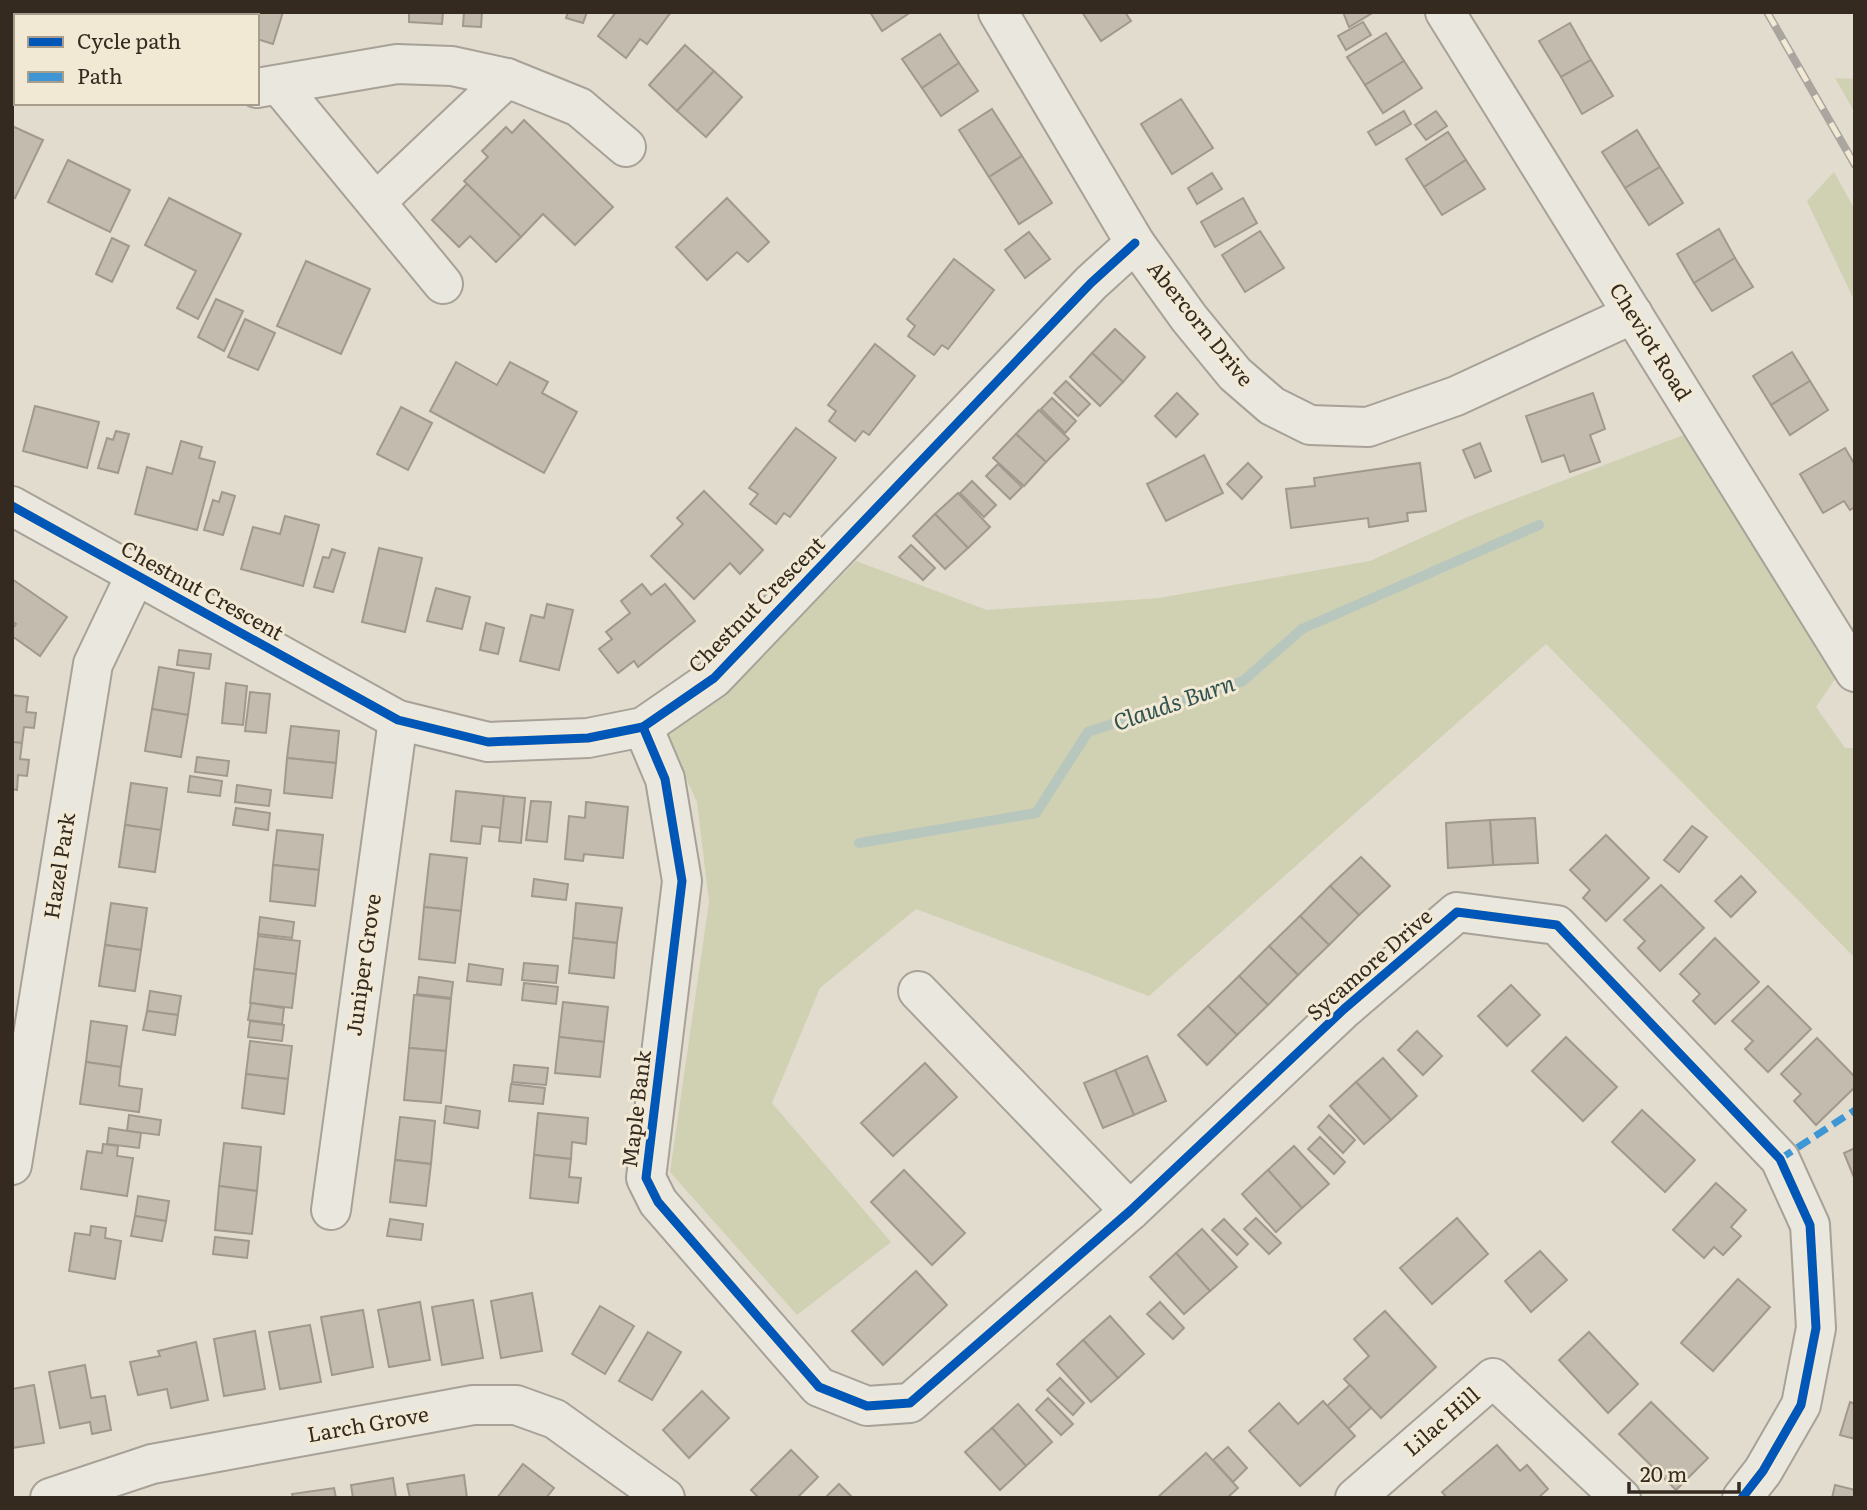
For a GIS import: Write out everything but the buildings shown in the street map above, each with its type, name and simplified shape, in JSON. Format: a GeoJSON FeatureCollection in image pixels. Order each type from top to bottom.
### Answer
{"type":"FeatureCollection","features":[{"type":"Feature","properties":{"kind":"street","name":"Abercorn Drive"},"geometry":{"type":"LineString","coordinates":[[998,12],[1135,243],[1189,317],[1235,374],[1272,406],[1310,425],[1368,427],[1456,396],[1633,314]]}},
{"type":"Feature","properties":{"kind":"street","name":"Cheviot Road"},"geometry":{"type":"LineString","coordinates":[[1445,12],[1855,672]]}},
{"type":"Feature","properties":{"kind":"street"},"geometry":{"type":"LineString","coordinates":[[268,86],[397,64],[452,66],[508,78],[579,107],[626,147]]}},
{"type":"Feature","properties":{"kind":"street"},"geometry":{"type":"LineString","coordinates":[[376,202],[508,78]]}},
{"type":"Feature","properties":{"kind":"street"},"geometry":{"type":"LineString","coordinates":[[268,86],[376,202],[443,284]]}},
{"type":"Feature","properties":{"kind":"street","name":"Chestnut Crescent"},"geometry":{"type":"LineString","coordinates":[[12,506],[398,720],[488,742],[588,738],[643,727],[714,678],[1091,283],[1135,243]]}},
{"type":"Feature","properties":{"kind":"street","name":"Hazel Park"},"geometry":{"type":"LineString","coordinates":[[12,1165],[93,664],[135,574]]}},
{"type":"Feature","properties":{"kind":"street","name":"Juniper Grove"},"geometry":{"type":"LineString","coordinates":[[331,1210],[398,720]]}},
{"type":"Feature","properties":{"kind":"street","name":"Maple Bank"},"geometry":{"type":"LineString","coordinates":[[643,727],[665,779],[682,881],[646,1178],[658,1202],[819,1387],[867,1406]]}},
{"type":"Feature","properties":{"kind":"street","name":"Sycamore Drive"},"geometry":{"type":"LineString","coordinates":[[867,1406],[910,1403],[1129,1211],[1344,1009],[1457,912],[1557,925],[1780,1159],[1810,1226],[1816,1328],[1801,1405],[1763,1471],[1742,1498]]}},
{"type":"Feature","properties":{"kind":"street"},"geometry":{"type":"LineString","coordinates":[[918,991],[1129,1211]]}},
{"type":"Feature","properties":{"kind":"street","name":"Lilac Hill"},"geometry":{"type":"LineString","coordinates":[[1354,1498],[1493,1378],[1621,1498]]}},
{"type":"Feature","properties":{"kind":"street","name":"Larch Grove"},"geometry":{"type":"LineString","coordinates":[[60,1496],[152,1464],[473,1405],[516,1405],[555,1419],[665,1498]]}},
{"type":"Feature","properties":{"kind":"green space"},"geometry":{"type":"Polygon","coordinates":[[[1835,78],[1855,79],[1855,113],[1835,78]]]}},
{"type":"Feature","properties":{"kind":"green space"},"geometry":{"type":"Polygon","coordinates":[[[1834,172],[1855,210],[1855,302],[1807,201],[1834,172]]]}},
{"type":"Feature","properties":{"kind":"green space"},"geometry":{"type":"Polygon","coordinates":[[[1686,434],[1837,676],[1816,707],[1845,748],[1855,748],[1855,958],[1546,644],[1149,996],[916,909],[820,988],[772,1103],[891,1242],[797,1315],[670,1172],[709,902],[697,802],[664,730],[729,689],[856,561],[987,610],[1159,598],[1370,561],[1470,516],[1686,434]]]}},
{"type":"Feature","properties":{"kind":"waterway","name":"Clauds Burn"},"geometry":{"type":"LineString","coordinates":[[859,843],[1036,813],[1088,732],[1243,681],[1302,629],[1539,525]]}},
{"type":"Feature","properties":{"kind":"railway"},"geometry":{"type":"LineString","coordinates":[[1767,12],[1855,165]]}},
{"type":"Feature","properties":{"kind":"marked path"},"geometry":{"type":"LineString","coordinates":[[1780,1159],[1855,1110]]}},
{"type":"Feature","properties":{"kind":"cycle path"},"geometry":{"type":"LineString","coordinates":[[12,506],[398,720],[488,742],[588,738],[643,727],[714,678],[1091,283],[1135,243]]}},
{"type":"Feature","properties":{"kind":"cycle path"},"geometry":{"type":"LineString","coordinates":[[643,727],[665,779],[682,881],[646,1178],[658,1202],[819,1387],[867,1406],[910,1403],[1130,1211],[1344,1009],[1457,912],[1557,925],[1780,1159],[1810,1225],[1816,1328],[1801,1405],[1763,1471],[1742,1498]]}}]}
